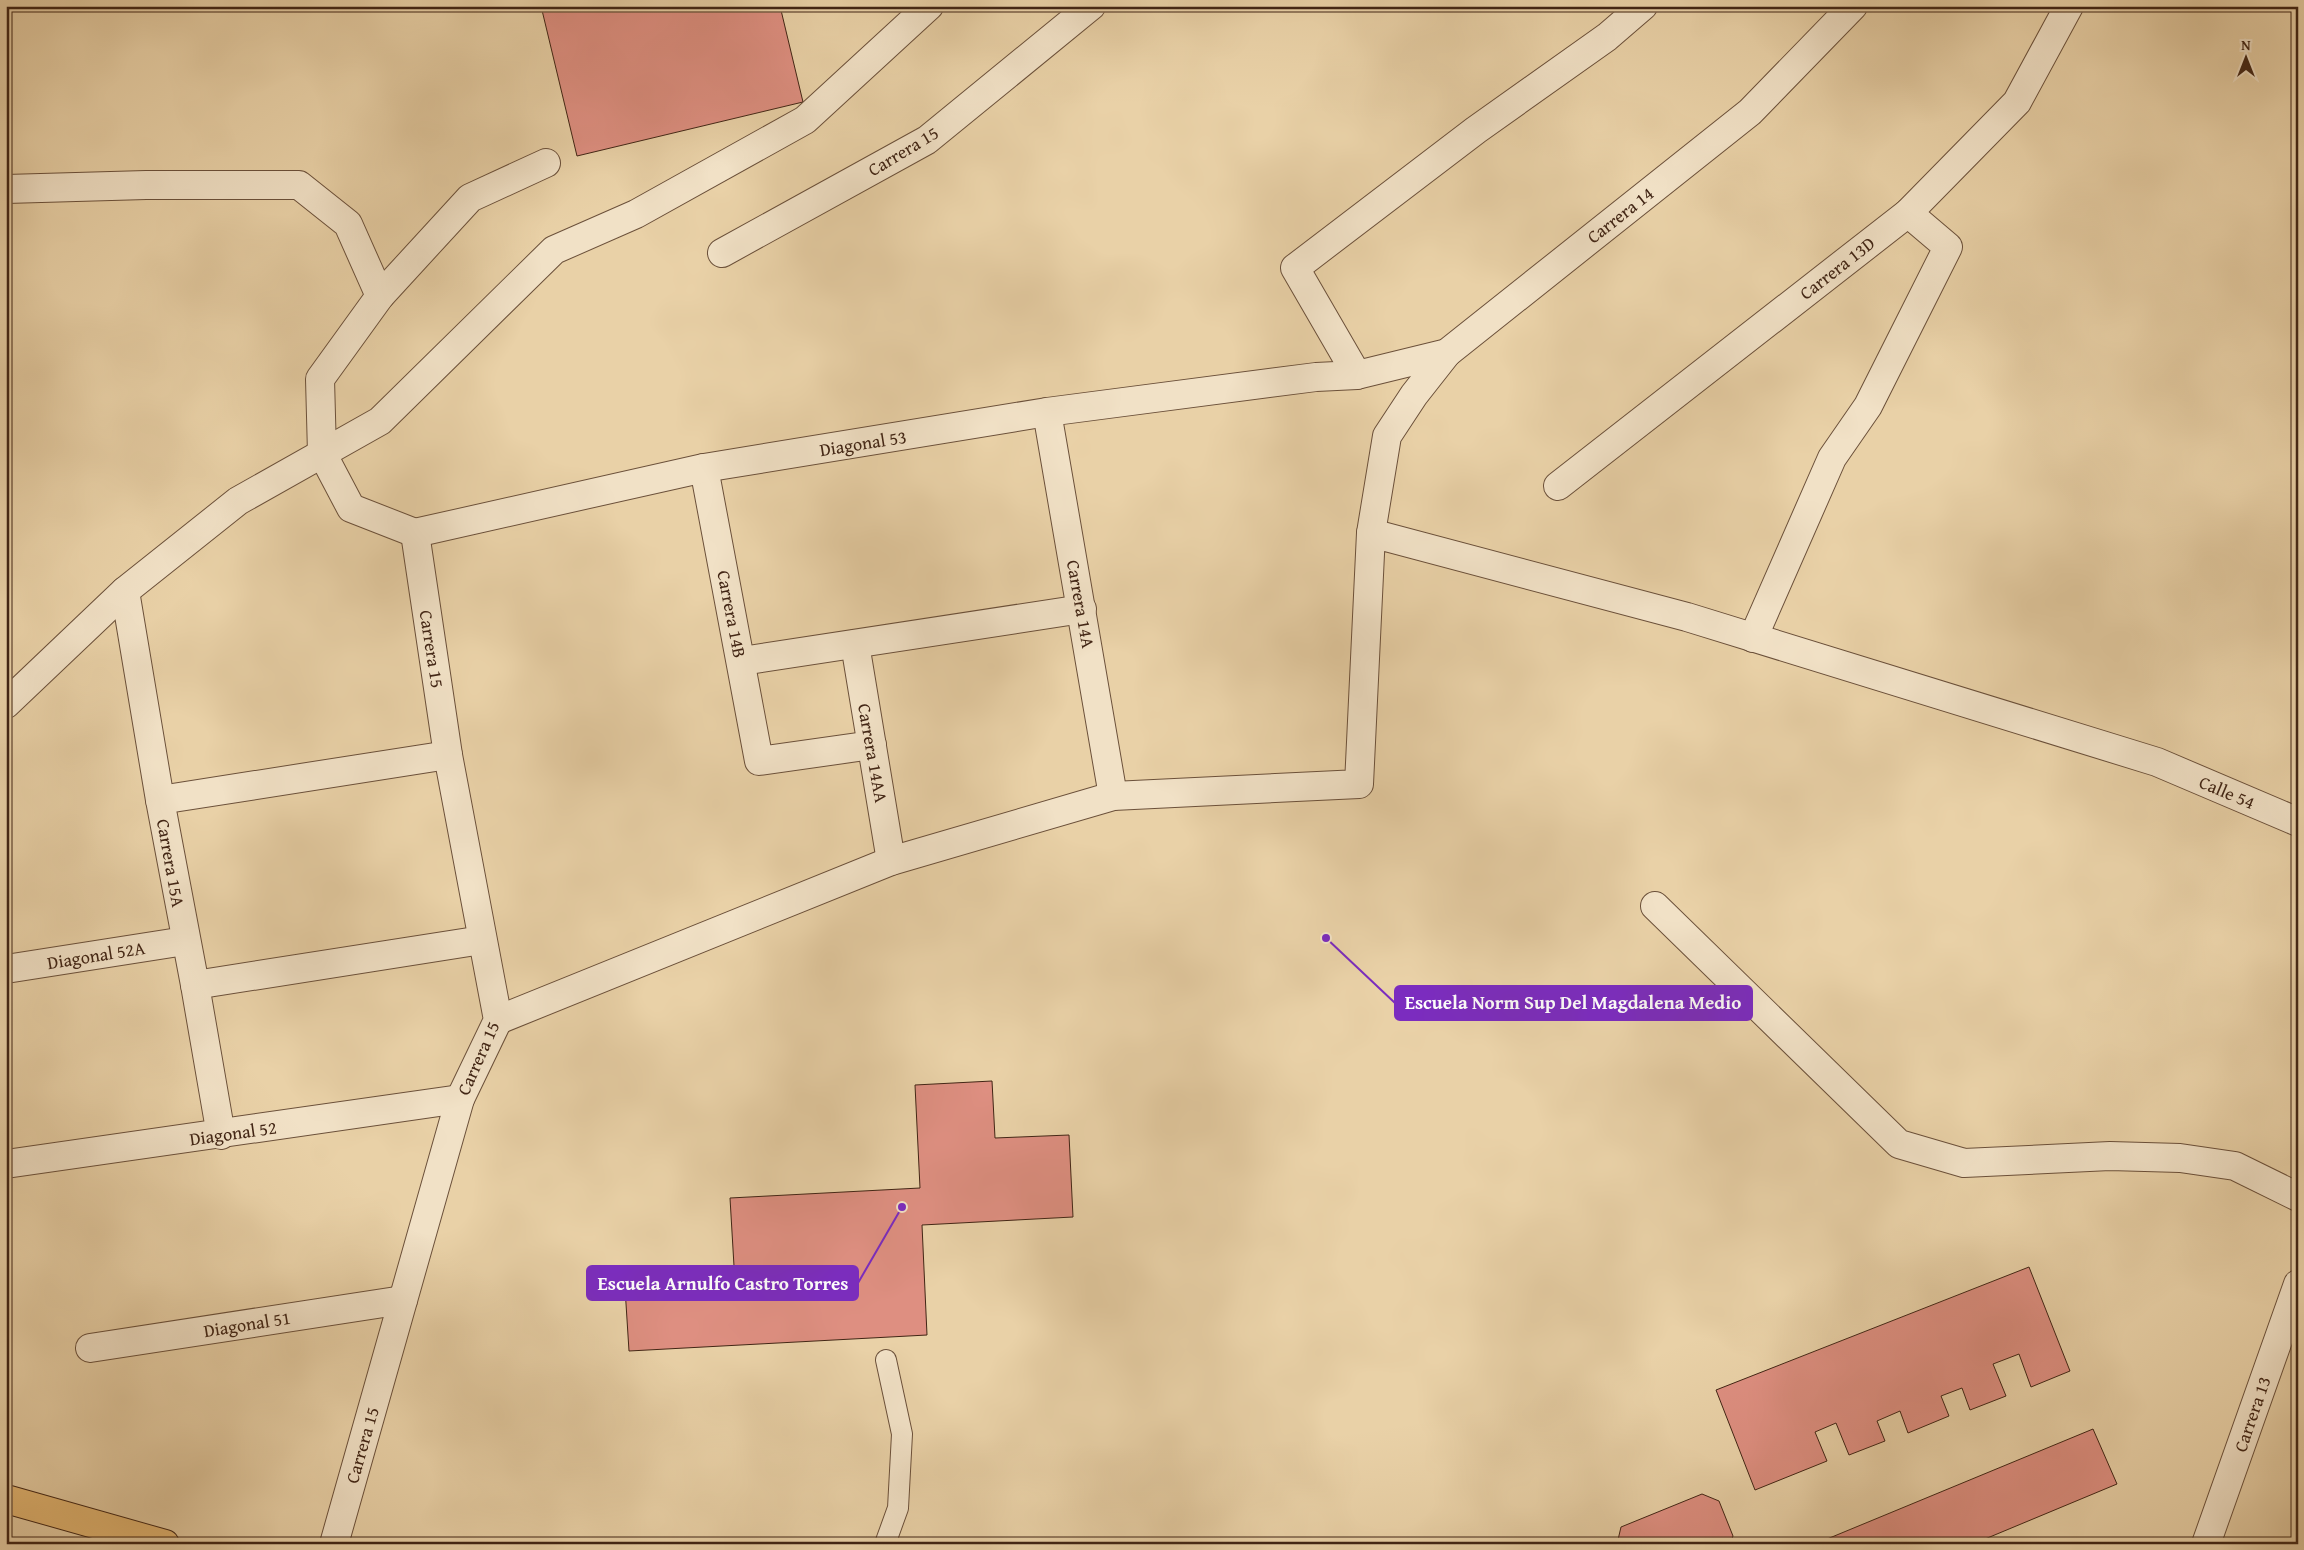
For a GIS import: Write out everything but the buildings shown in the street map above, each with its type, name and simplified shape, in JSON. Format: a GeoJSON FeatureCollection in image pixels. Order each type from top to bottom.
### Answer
{"type":"FeatureCollection","features":[{"type":"Feature","properties":{"kind":"main road"},"geometry":{"type":"LineString","coordinates":[[6,1499],[165,1544]]}},
{"type":"Feature","properties":{"kind":"street"},"geometry":{"type":"LineString","coordinates":[[6,704],[125,591],[238,501],[380,420],[554,250],[636,214],[805,120],[929,6]]}},
{"type":"Feature","properties":{"kind":"street","name":"Carrera 15"},"geometry":{"type":"LineString","coordinates":[[722,252],[927,140],[1090,6]]}},
{"type":"Feature","properties":{"kind":"street"},"geometry":{"type":"LineString","coordinates":[[1357,375],[1295,268],[1476,130],[1607,37],[1643,6]]}},
{"type":"Feature","properties":{"kind":"street","name":"Carrera 14"},"geometry":{"type":"LineString","coordinates":[[1316,377],[1357,375],[1447,353],[1750,112],[1853,6]]}},
{"type":"Feature","properties":{"kind":"street","name":"Carrera 13D"},"geometry":{"type":"LineString","coordinates":[[1558,486],[1908,213],[2017,102],[2069,6]]}},
{"type":"Feature","properties":{"kind":"street"},"geometry":{"type":"LineString","coordinates":[[415,533],[351,508],[322,453],[320,379],[380,296],[470,198],[546,163]]}},
{"type":"Feature","properties":{"kind":"street"},"geometry":{"type":"LineString","coordinates":[[6,188],[146,185],[299,185],[348,224],[380,296]]}},
{"type":"Feature","properties":{"kind":"street"},"geometry":{"type":"LineString","coordinates":[[1753,638],[1832,458],[1868,406],[1948,247],[1908,213]]}},
{"type":"Feature","properties":{"kind":"street"},"geometry":{"type":"LineString","coordinates":[[498,1020],[891,861],[1113,796],[1359,784],[1371,534],[1387,436],[1414,395],[1447,353]]}},
{"type":"Feature","properties":{"kind":"street","name":"Diagonal 53"},"geometry":{"type":"LineString","coordinates":[[415,533],[704,468],[1047,412],[1316,377]]}},
{"type":"Feature","properties":{"kind":"street","name":"Carrera 14A"},"geometry":{"type":"LineString","coordinates":[[1047,412],[1113,796]]}},
{"type":"Feature","properties":{"kind":"street","name":"Carrera 14B"},"geometry":{"type":"LineString","coordinates":[[704,468],[760,761],[872,745]]}},
{"type":"Feature","properties":{"kind":"street","name":"Carrera 15"},"geometry":{"type":"LineString","coordinates":[[334,1544],[460,1099],[498,1020],[448,755],[415,533]]}},
{"type":"Feature","properties":{"kind":"street","name":"Calle 54"},"geometry":{"type":"LineString","coordinates":[[1371,534],[1687,617],[2156,762],[2298,822]]}},
{"type":"Feature","properties":{"kind":"street","name":"Carrera 15A"},"geometry":{"type":"LineString","coordinates":[[125,591],[160,800],[221,1135]]}},
{"type":"Feature","properties":{"kind":"street"},"geometry":{"type":"LineString","coordinates":[[742,662],[1082,609]]}},
{"type":"Feature","properties":{"kind":"street","name":"Carrera 14AA"},"geometry":{"type":"LineString","coordinates":[[854,644],[891,861]]}},
{"type":"Feature","properties":{"kind":"street"},"geometry":{"type":"LineString","coordinates":[[160,800],[448,755]]}},
{"type":"Feature","properties":{"kind":"street"},"geometry":{"type":"LineString","coordinates":[[1655,906],[1899,1144],[1964,1163],[2110,1156],[2180,1158],[2235,1166],[2298,1197]]}},
{"type":"Feature","properties":{"kind":"street"},"geometry":{"type":"LineString","coordinates":[[195,985],[482,940]]}},
{"type":"Feature","properties":{"kind":"street","name":"Diagonal 52A"},"geometry":{"type":"LineString","coordinates":[[6,969],[185,941]]}},
{"type":"Feature","properties":{"kind":"street","name":"Diagonal 52"},"geometry":{"type":"LineString","coordinates":[[6,1164],[221,1135],[460,1099]]}},
{"type":"Feature","properties":{"kind":"street","name":"Carrera 13"},"geometry":{"type":"LineString","coordinates":[[2206,1544],[2298,1284]]}},
{"type":"Feature","properties":{"kind":"street","name":"Diagonal 51"},"geometry":{"type":"LineString","coordinates":[[90,1348],[403,1300]]}},
{"type":"Feature","properties":{"kind":"lane"},"geometry":{"type":"LineString","coordinates":[[885,1544],[898,1508],[902,1434],[886,1360]]}},
{"type":"Feature","properties":{"kind":"place","name":"Escuela Norm Sup Del Magdalena Medio"},"geometry":{"type":"Point","coordinates":[1326,938]}},
{"type":"Feature","properties":{"kind":"place","name":"Escuela Arnulfo Castro Torres"},"geometry":{"type":"Point","coordinates":[902,1207]}}]}
